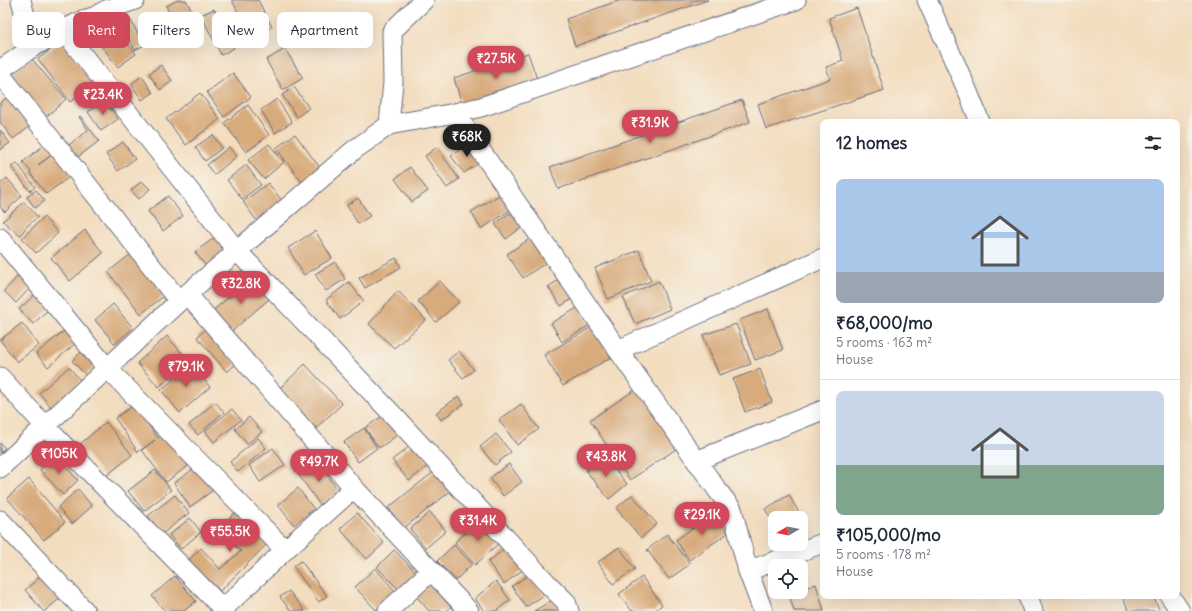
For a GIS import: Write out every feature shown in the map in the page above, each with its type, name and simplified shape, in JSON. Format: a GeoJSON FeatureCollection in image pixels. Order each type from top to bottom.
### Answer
{"type":"FeatureCollection","features":[{"type":"Feature","properties":{"kind":"street"},"geometry":{"type":"LineString","coordinates":[[22,0],[25,12]]}},
{"type":"Feature","properties":{"kind":"street"},"geometry":{"type":"LineString","coordinates":[[65,29],[83,20],[94,17],[106,10],[135,0]]}},
{"type":"Feature","properties":{"kind":"street"},"geometry":{"type":"LineString","coordinates":[[389,125],[393,82],[392,31],[424,0]]}},
{"type":"Feature","properties":{"kind":"street"},"geometry":{"type":"LineString","coordinates":[[0,468],[183,297],[354,150],[389,125],[455,114],[481,107],[796,0]]}},
{"type":"Feature","properties":{"kind":"street"},"geometry":{"type":"LineString","coordinates":[[927,0],[979,119]]}},
{"type":"Feature","properties":{"kind":"street"},"geometry":{"type":"LineString","coordinates":[[65,33],[237,251],[396,418],[566,602],[569,611]]}},
{"type":"Feature","properties":{"kind":"street"},"geometry":{"type":"LineString","coordinates":[[0,70],[32,48]]}},
{"type":"Feature","properties":{"kind":"street"},"geometry":{"type":"LineString","coordinates":[[0,74],[183,297],[354,488],[468,611]]}},
{"type":"Feature","properties":{"kind":"street"},"geometry":{"type":"LineString","coordinates":[[455,114],[618,350],[696,461],[732,509],[748,571],[763,611]]}},
{"type":"Feature","properties":{"kind":"street"},"geometry":{"type":"LineString","coordinates":[[0,238],[107,368],[285,550]]}},
{"type":"Feature","properties":{"kind":"street"},"geometry":{"type":"LineString","coordinates":[[618,350],[820,259]]}},
{"type":"Feature","properties":{"kind":"street"},"geometry":{"type":"LineString","coordinates":[[0,377],[45,426],[224,610],[285,550],[354,488]]}},
{"type":"Feature","properties":{"kind":"street"},"geometry":{"type":"LineString","coordinates":[[696,461],[820,411]]}},
{"type":"Feature","properties":{"kind":"street"},"geometry":{"type":"LineString","coordinates":[[0,520],[85,611]]}},
{"type":"Feature","properties":{"kind":"street"},"geometry":{"type":"LineString","coordinates":[[748,571],[820,544]]}},
{"type":"Feature","properties":{"kind":"street"},"geometry":{"type":"LineString","coordinates":[[388,611],[431,571]]}},
{"type":"Feature","properties":{"kind":"street"},"geometry":{"type":"LineString","coordinates":[[1029,599],[1033,611]]}},
{"type":"Feature","properties":{"kind":"street"},"geometry":{"type":"LineString","coordinates":[[1172,599],[1180,611]]}},
{"type":"Feature","properties":{"kind":"building"},"geometry":{"type":"Polygon","coordinates":[[[178,0],[186,0],[192,12],[169,12],[166,6],[178,0]]]}},
{"type":"Feature","properties":{"kind":"building"},"geometry":{"type":"Polygon","coordinates":[[[232,0],[258,0],[264,12],[238,12],[232,0]]]}},
{"type":"Feature","properties":{"kind":"building"},"geometry":{"type":"Polygon","coordinates":[[[621,0],[708,0],[575,46],[566,19],[621,0]]]}},
{"type":"Feature","properties":{"kind":"building"},"geometry":{"type":"Polygon","coordinates":[[[857,8],[884,90],[766,129],[758,104],[830,79],[826,67],[843,61],[829,18],[857,8]]]}},
{"type":"Feature","properties":{"kind":"building"},"geometry":{"type":"Polygon","coordinates":[[[214,9],[216,12],[212,12],[212,37],[204,21],[204,14],[214,9]]]}},
{"type":"Feature","properties":{"kind":"building"},"geometry":{"type":"Polygon","coordinates":[[[130,19],[138,34],[139,48],[135,50],[130,41],[130,19]]]}},
{"type":"Feature","properties":{"kind":"building"},"geometry":{"type":"Polygon","coordinates":[[[269,21],[272,27],[269,28],[269,21]]]}},
{"type":"Feature","properties":{"kind":"building"},"geometry":{"type":"Polygon","coordinates":[[[65,45],[94,85],[70,102],[38,59],[53,48],[65,48],[65,45]]]}},
{"type":"Feature","properties":{"kind":"building"},"geometry":{"type":"Polygon","coordinates":[[[130,46],[136,54],[118,67],[103,48],[130,48],[130,46]]]}},
{"type":"Feature","properties":{"kind":"building"},"geometry":{"type":"Polygon","coordinates":[[[218,48],[234,48],[221,55],[218,48]]]}},
{"type":"Feature","properties":{"kind":"building"},"geometry":{"type":"Polygon","coordinates":[[[285,49],[303,78],[283,90],[266,60],[285,49]]]}},
{"type":"Feature","properties":{"kind":"building"},"geometry":{"type":"Polygon","coordinates":[[[528,53],[538,82],[463,108],[454,78],[528,53]]]}},
{"type":"Feature","properties":{"kind":"building"},"geometry":{"type":"Polygon","coordinates":[[[31,58],[66,99],[46,117],[10,76],[31,58]]]}},
{"type":"Feature","properties":{"kind":"building"},"geometry":{"type":"Polygon","coordinates":[[[161,65],[172,81],[160,90],[149,74],[161,65]]]}},
{"type":"Feature","properties":{"kind":"building"},"geometry":{"type":"Polygon","coordinates":[[[233,73],[251,97],[224,117],[207,92],[233,73]]]}},
{"type":"Feature","properties":{"kind":"building"},"geometry":{"type":"Polygon","coordinates":[[[142,76],[153,93],[142,100],[131,84],[142,76]]]}},
{"type":"Feature","properties":{"kind":"building"},"geometry":{"type":"Polygon","coordinates":[[[294,87],[309,108],[297,117],[282,95],[294,87]]]}},
{"type":"Feature","properties":{"kind":"building"},"geometry":{"type":"Polygon","coordinates":[[[200,93],[220,119],[186,145],[166,119],[200,93]]]}},
{"type":"Feature","properties":{"kind":"building"},"geometry":{"type":"Polygon","coordinates":[[[9,96],[32,125],[13,139],[0,122],[0,103],[9,96]]]}},
{"type":"Feature","properties":{"kind":"building"},"geometry":{"type":"Polygon","coordinates":[[[277,99],[292,122],[275,133],[261,110],[277,99]]]}},
{"type":"Feature","properties":{"kind":"building"},"geometry":{"type":"Polygon","coordinates":[[[104,100],[118,119],[101,131],[88,112],[104,100]]]}},
{"type":"Feature","properties":{"kind":"building"},"geometry":{"type":"Polygon","coordinates":[[[742,100],[750,122],[558,189],[550,167],[742,100]]]}},
{"type":"Feature","properties":{"kind":"building"},"geometry":{"type":"Polygon","coordinates":[[[248,105],[269,135],[246,152],[224,123],[248,105]]]}},
{"type":"Feature","properties":{"kind":"building"},"geometry":{"type":"Polygon","coordinates":[[[80,116],[99,141],[74,160],[65,148],[88,130],[79,117],[80,116]]]}},
{"type":"Feature","properties":{"kind":"building"},"geometry":{"type":"Polygon","coordinates":[[[0,130],[10,143],[0,150],[0,130]]]}},
{"type":"Feature","properties":{"kind":"building"},"geometry":{"type":"Polygon","coordinates":[[[295,134],[323,172],[305,186],[276,148],[295,134]]]}},
{"type":"Feature","properties":{"kind":"building"},"geometry":{"type":"Polygon","coordinates":[[[213,135],[222,148],[205,161],[195,147],[213,135]]]}},
{"type":"Feature","properties":{"kind":"building"},"geometry":{"type":"Polygon","coordinates":[[[49,141],[57,151],[38,165],[55,153],[72,175],[46,194],[23,162],[49,141]]]}},
{"type":"Feature","properties":{"kind":"building"},"geometry":{"type":"Polygon","coordinates":[[[123,142],[135,159],[118,171],[106,154],[123,142]]]}},
{"type":"Feature","properties":{"kind":"building"},"geometry":{"type":"Polygon","coordinates":[[[469,143],[482,161],[464,173],[451,156],[469,143]]]}},
{"type":"Feature","properties":{"kind":"building"},"geometry":{"type":"Polygon","coordinates":[[[269,144],[284,162],[264,179],[248,160],[269,144]]]}},
{"type":"Feature","properties":{"kind":"building"},"geometry":{"type":"Polygon","coordinates":[[[229,147],[237,156],[214,175],[207,165],[229,147]]]}},
{"type":"Feature","properties":{"kind":"building"},"geometry":{"type":"Polygon","coordinates":[[[437,147],[459,179],[447,188],[425,156],[437,147]]]}},
{"type":"Feature","properties":{"kind":"building"},"geometry":{"type":"Polygon","coordinates":[[[17,163],[35,187],[30,191],[11,167],[17,163]]]}},
{"type":"Feature","properties":{"kind":"building"},"geometry":{"type":"Polygon","coordinates":[[[246,165],[261,185],[242,199],[227,180],[246,165]]]}},
{"type":"Feature","properties":{"kind":"building"},"geometry":{"type":"Polygon","coordinates":[[[410,167],[428,191],[412,202],[395,179],[410,167]]]}},
{"type":"Feature","properties":{"kind":"building"},"geometry":{"type":"Polygon","coordinates":[[[7,178],[22,196],[5,212],[0,207],[0,184],[7,178]]]}},
{"type":"Feature","properties":{"kind":"building"},"geometry":{"type":"Polygon","coordinates":[[[142,181],[150,189],[139,199],[131,190],[142,181]]]}},
{"type":"Feature","properties":{"kind":"building"},"geometry":{"type":"Polygon","coordinates":[[[268,183],[283,202],[257,221],[243,202],[268,183]]]}},
{"type":"Feature","properties":{"kind":"building"},"geometry":{"type":"Polygon","coordinates":[[[36,190],[45,201],[35,208],[27,197],[36,190]]]}},
{"type":"Feature","properties":{"kind":"building"},"geometry":{"type":"Polygon","coordinates":[[[501,194],[511,210],[481,229],[471,212],[501,194]]]}},
{"type":"Feature","properties":{"kind":"building"},"geometry":{"type":"Polygon","coordinates":[[[168,196],[183,216],[163,231],[148,211],[168,196]]]}},
{"type":"Feature","properties":{"kind":"building"},"geometry":{"type":"Polygon","coordinates":[[[358,198],[370,216],[358,224],[347,205],[358,198]]]}},
{"type":"Feature","properties":{"kind":"building"},"geometry":{"type":"Polygon","coordinates":[[[24,202],[38,217],[27,226],[20,236],[3,221],[24,202]]]}},
{"type":"Feature","properties":{"kind":"building"},"geometry":{"type":"Polygon","coordinates":[[[510,213],[521,228],[506,239],[495,224],[510,213]]]}},
{"type":"Feature","properties":{"kind":"building"},"geometry":{"type":"Polygon","coordinates":[[[44,217],[58,233],[36,253],[22,238],[44,217]]]}},
{"type":"Feature","properties":{"kind":"building"},"geometry":{"type":"Polygon","coordinates":[[[85,230],[103,253],[70,281],[51,258],[85,230]]]}},
{"type":"Feature","properties":{"kind":"building"},"geometry":{"type":"Polygon","coordinates":[[[315,231],[332,258],[304,275],[288,248],[315,231]]]}},
{"type":"Feature","properties":{"kind":"building"},"geometry":{"type":"Polygon","coordinates":[[[218,235],[229,249],[206,266],[195,252],[218,235]]]}},
{"type":"Feature","properties":{"kind":"building"},"geometry":{"type":"Polygon","coordinates":[[[531,238],[547,262],[523,278],[507,254],[531,238]]]}},
{"type":"Feature","properties":{"kind":"building"},"geometry":{"type":"Polygon","coordinates":[[[639,250],[651,281],[608,299],[595,268],[639,250]]]}},
{"type":"Feature","properties":{"kind":"building"},"geometry":{"type":"Polygon","coordinates":[[[132,253],[165,295],[141,314],[108,272],[132,253]]]}},
{"type":"Feature","properties":{"kind":"building"},"geometry":{"type":"Polygon","coordinates":[[[396,258],[401,267],[365,288],[359,278],[396,258]]]}},
{"type":"Feature","properties":{"kind":"building"},"geometry":{"type":"Polygon","coordinates":[[[335,262],[345,279],[326,291],[315,274],[335,262]]]}},
{"type":"Feature","properties":{"kind":"building"},"geometry":{"type":"Polygon","coordinates":[[[21,273],[33,285],[16,303],[4,291],[21,273]]]}},
{"type":"Feature","properties":{"kind":"building"},"geometry":{"type":"Polygon","coordinates":[[[256,274],[275,294],[226,336],[208,315],[256,274]]]}},
{"type":"Feature","properties":{"kind":"building"},"geometry":{"type":"Polygon","coordinates":[[[563,277],[575,297],[561,306],[548,287],[563,277]]]}},
{"type":"Feature","properties":{"kind":"building"},"geometry":{"type":"Polygon","coordinates":[[[440,281],[459,302],[436,322],[418,301],[440,281]]]}},
{"type":"Feature","properties":{"kind":"building"},"geometry":{"type":"Polygon","coordinates":[[[659,281],[670,309],[635,324],[623,297],[659,281]]]}},
{"type":"Feature","properties":{"kind":"building"},"geometry":{"type":"Polygon","coordinates":[[[349,282],[364,301],[340,319],[326,300],[349,282]]]}},
{"type":"Feature","properties":{"kind":"building"},"geometry":{"type":"Polygon","coordinates":[[[398,291],[426,320],[394,348],[369,324],[398,291]]]}},
{"type":"Feature","properties":{"kind":"building"},"geometry":{"type":"Polygon","coordinates":[[[37,293],[50,308],[33,324],[19,309],[37,293]]]}},
{"type":"Feature","properties":{"kind":"building"},"geometry":{"type":"Polygon","coordinates":[[[113,304],[133,328],[115,344],[95,320],[113,304]]]}},
{"type":"Feature","properties":{"kind":"building"},"geometry":{"type":"Polygon","coordinates":[[[579,307],[590,325],[562,342],[551,323],[579,307]]]}},
{"type":"Feature","properties":{"kind":"building"},"geometry":{"type":"Polygon","coordinates":[[[768,309],[783,350],[755,360],[740,320],[768,309]]]}},
{"type":"Feature","properties":{"kind":"building"},"geometry":{"type":"Polygon","coordinates":[[[22,323],[39,345],[17,362],[0,340],[22,323]]]}},
{"type":"Feature","properties":{"kind":"building"},"geometry":{"type":"Polygon","coordinates":[[[736,324],[751,364],[719,375],[703,335],[736,324]]]}},
{"type":"Feature","properties":{"kind":"building"},"geometry":{"type":"Polygon","coordinates":[[[595,325],[613,356],[563,386],[544,355],[595,325]]]}},
{"type":"Feature","properties":{"kind":"building"},"geometry":{"type":"Polygon","coordinates":[[[206,329],[236,364],[227,372],[197,337],[206,329]]]}},
{"type":"Feature","properties":{"kind":"building"},"geometry":{"type":"Polygon","coordinates":[[[65,330],[76,343],[48,367],[36,354],[65,330]]]}},
{"type":"Feature","properties":{"kind":"building"},"geometry":{"type":"Polygon","coordinates":[[[167,336],[188,360],[159,387],[137,363],[167,336]]]}},
{"type":"Feature","properties":{"kind":"building"},"geometry":{"type":"Polygon","coordinates":[[[84,349],[98,363],[86,375],[72,361],[84,349]]]}},
{"type":"Feature","properties":{"kind":"building"},"geometry":{"type":"Polygon","coordinates":[[[459,351],[474,370],[463,378],[448,360],[459,351]]]}},
{"type":"Feature","properties":{"kind":"building"},"geometry":{"type":"Polygon","coordinates":[[[191,364],[210,387],[180,413],[161,390],[191,364]]]}},
{"type":"Feature","properties":{"kind":"building"},"geometry":{"type":"Polygon","coordinates":[[[305,364],[342,404],[316,428],[280,388],[305,364]]]}},
{"type":"Feature","properties":{"kind":"building"},"geometry":{"type":"Polygon","coordinates":[[[69,367],[81,381],[51,407],[39,393],[69,367]]]}},
{"type":"Feature","properties":{"kind":"building"},"geometry":{"type":"Polygon","coordinates":[[[760,369],[772,402],[745,412],[733,379],[760,369]]]}},
{"type":"Feature","properties":{"kind":"building"},"geometry":{"type":"Polygon","coordinates":[[[639,387],[679,447],[630,480],[590,420],[639,387]]]}},
{"type":"Feature","properties":{"kind":"building"},"geometry":{"type":"Polygon","coordinates":[[[459,396],[464,404],[441,420],[436,413],[459,396]]]}},
{"type":"Feature","properties":{"kind":"building"},"geometry":{"type":"Polygon","coordinates":[[[215,402],[224,412],[198,435],[189,425],[215,402]]]}},
{"type":"Feature","properties":{"kind":"building"},"geometry":{"type":"Polygon","coordinates":[[[521,404],[539,429],[517,445],[499,420],[521,404]]]}},
{"type":"Feature","properties":{"kind":"building"},"geometry":{"type":"Polygon","coordinates":[[[134,405],[158,438],[164,433],[188,466],[166,482],[142,450],[155,440],[138,452],[115,418],[134,405]]]}},
{"type":"Feature","properties":{"kind":"building"},"geometry":{"type":"Polygon","coordinates":[[[232,409],[241,420],[214,442],[205,431],[232,409]]]}},
{"type":"Feature","properties":{"kind":"building"},"geometry":{"type":"Polygon","coordinates":[[[388,412],[402,432],[379,448],[365,428],[388,412]]]}},
{"type":"Feature","properties":{"kind":"building"},"geometry":{"type":"Polygon","coordinates":[[[249,417],[262,432],[247,444],[235,429],[249,417]]]}},
{"type":"Feature","properties":{"kind":"building"},"geometry":{"type":"Polygon","coordinates":[[[106,422],[132,455],[105,477],[79,445],[106,422]]]}},
{"type":"Feature","properties":{"kind":"building"},"geometry":{"type":"Polygon","coordinates":[[[364,428],[377,448],[358,462],[344,442],[364,428]]]}},
{"type":"Feature","properties":{"kind":"building"},"geometry":{"type":"Polygon","coordinates":[[[496,434],[511,452],[495,465],[480,447],[496,434]]]}},
{"type":"Feature","properties":{"kind":"building"},"geometry":{"type":"Polygon","coordinates":[[[258,438],[266,448],[238,472],[230,462],[258,438]]]}},
{"type":"Feature","properties":{"kind":"building"},"geometry":{"type":"Polygon","coordinates":[[[0,443],[5,448],[0,453],[0,443]]]}},
{"type":"Feature","properties":{"kind":"building"},"geometry":{"type":"Polygon","coordinates":[[[414,443],[430,464],[409,481],[392,460],[414,443]]]}},
{"type":"Feature","properties":{"kind":"building"},"geometry":{"type":"Polygon","coordinates":[[[273,448],[285,465],[260,482],[249,465],[273,448]]]}},
{"type":"Feature","properties":{"kind":"building"},"geometry":{"type":"Polygon","coordinates":[[[56,456],[78,480],[63,495],[40,470],[56,456]]]}},
{"type":"Feature","properties":{"kind":"building"},"geometry":{"type":"Polygon","coordinates":[[[604,456],[627,484],[609,499],[586,471],[604,456]]]}},
{"type":"Feature","properties":{"kind":"building"},"geometry":{"type":"Polygon","coordinates":[[[317,461],[339,491],[320,505],[298,474],[317,461]]]}},
{"type":"Feature","properties":{"kind":"building"},"geometry":{"type":"Polygon","coordinates":[[[509,464],[522,482],[503,496],[490,478],[509,464]]]}},
{"type":"Feature","properties":{"kind":"building"},"geometry":{"type":"Polygon","coordinates":[[[199,465],[216,488],[190,507],[174,483],[199,465]]]}},
{"type":"Feature","properties":{"kind":"building"},"geometry":{"type":"Polygon","coordinates":[[[155,470],[171,490],[144,511],[128,491],[155,470]]]}},
{"type":"Feature","properties":{"kind":"building"},"geometry":{"type":"Polygon","coordinates":[[[436,470],[452,490],[404,528],[388,508],[436,470]]]}},
{"type":"Feature","properties":{"kind":"building"},"geometry":{"type":"Polygon","coordinates":[[[29,479],[65,522],[44,540],[7,498],[29,479]]]}},
{"type":"Feature","properties":{"kind":"building"},"geometry":{"type":"Polygon","coordinates":[[[298,488],[314,509],[294,525],[278,505],[298,488]]]}},
{"type":"Feature","properties":{"kind":"building"},"geometry":{"type":"Polygon","coordinates":[[[78,489],[92,506],[72,524],[58,507],[78,489]]]}},
{"type":"Feature","properties":{"kind":"building"},"geometry":{"type":"Polygon","coordinates":[[[175,495],[189,513],[162,534],[148,516],[175,495]]]}},
{"type":"Feature","properties":{"kind":"building"},"geometry":{"type":"Polygon","coordinates":[[[632,495],[657,524],[641,538],[616,508],[632,495]]]}},
{"type":"Feature","properties":{"kind":"building"},"geometry":{"type":"Polygon","coordinates":[[[789,495],[798,511],[768,511],[768,514],[765,509],[789,495]]]}},
{"type":"Feature","properties":{"kind":"building"},"geometry":{"type":"Polygon","coordinates":[[[235,512],[267,544],[220,591],[188,561],[201,548],[220,569],[241,551],[218,532],[235,512]]]}},
{"type":"Feature","properties":{"kind":"building"},"geometry":{"type":"Polygon","coordinates":[[[430,512],[446,531],[426,548],[410,529],[430,512]]]}},
{"type":"Feature","properties":{"kind":"building"},"geometry":{"type":"Polygon","coordinates":[[[357,513],[384,543],[367,559],[340,529],[357,513]]]}},
{"type":"Feature","properties":{"kind":"building"},"geometry":{"type":"Polygon","coordinates":[[[714,513],[728,533],[689,560],[676,540],[714,513]]]}},
{"type":"Feature","properties":{"kind":"building"},"geometry":{"type":"Polygon","coordinates":[[[190,518],[201,532],[181,549],[169,535],[190,518]]]}},
{"type":"Feature","properties":{"kind":"building"},"geometry":{"type":"Polygon","coordinates":[[[481,520],[500,542],[475,565],[455,542],[481,520]]]}},
{"type":"Feature","properties":{"kind":"building"},"geometry":{"type":"Polygon","coordinates":[[[667,534],[690,564],[669,579],[647,550],[667,534]]]}},
{"type":"Feature","properties":{"kind":"building"},"geometry":{"type":"Polygon","coordinates":[[[454,545],[472,564],[456,580],[437,561],[454,545]]]}},
{"type":"Feature","properties":{"kind":"building"},"geometry":{"type":"Polygon","coordinates":[[[507,547],[524,569],[504,584],[488,562],[507,547]]]}},
{"type":"Feature","properties":{"kind":"building"},"geometry":{"type":"Polygon","coordinates":[[[619,547],[635,569],[613,584],[598,562],[619,547]]]}},
{"type":"Feature","properties":{"kind":"building"},"geometry":{"type":"Polygon","coordinates":[[[394,550],[418,574],[400,591],[377,567],[394,550]]]}},
{"type":"Feature","properties":{"kind":"building"},"geometry":{"type":"Polygon","coordinates":[[[301,561],[327,596],[319,602],[293,566],[301,561]]]}},
{"type":"Feature","properties":{"kind":"building"},"geometry":{"type":"Polygon","coordinates":[[[375,568],[396,592],[376,610],[355,587],[375,568]]]}},
{"type":"Feature","properties":{"kind":"building"},"geometry":{"type":"Polygon","coordinates":[[[46,571],[65,594],[45,611],[43,611],[25,590],[46,571]]]}},
{"type":"Feature","properties":{"kind":"building"},"geometry":{"type":"Polygon","coordinates":[[[530,574],[544,595],[526,607],[512,586],[530,574]]]}},
{"type":"Feature","properties":{"kind":"building"},"geometry":{"type":"Polygon","coordinates":[[[175,576],[196,601],[184,611],[165,611],[152,596],[175,576]]]}},
{"type":"Feature","properties":{"kind":"building"},"geometry":{"type":"Polygon","coordinates":[[[642,577],[662,605],[654,611],[632,611],[619,594],[642,577]]]}},
{"type":"Feature","properties":{"kind":"building"},"geometry":{"type":"Polygon","coordinates":[[[496,581],[510,600],[496,611],[484,611],[475,598],[496,581]]]}},
{"type":"Feature","properties":{"kind":"building"},"geometry":{"type":"Polygon","coordinates":[[[431,584],[451,607],[447,611],[429,611],[417,597],[431,584]]]}},
{"type":"Feature","properties":{"kind":"building"},"geometry":{"type":"Polygon","coordinates":[[[816,584],[824,611],[794,611],[790,599],[808,599],[808,587],[816,584]]]}},
{"type":"Feature","properties":{"kind":"building"},"geometry":{"type":"Polygon","coordinates":[[[289,591],[305,611],[291,611],[280,597],[289,591]]]}},
{"type":"Feature","properties":{"kind":"building"},"geometry":{"type":"Polygon","coordinates":[[[556,598],[564,611],[534,611],[556,598]]]}},
{"type":"Feature","properties":{"kind":"building"},"geometry":{"type":"Polygon","coordinates":[[[1123,599],[1154,599],[1160,611],[1129,611],[1123,599]]]}}]}
